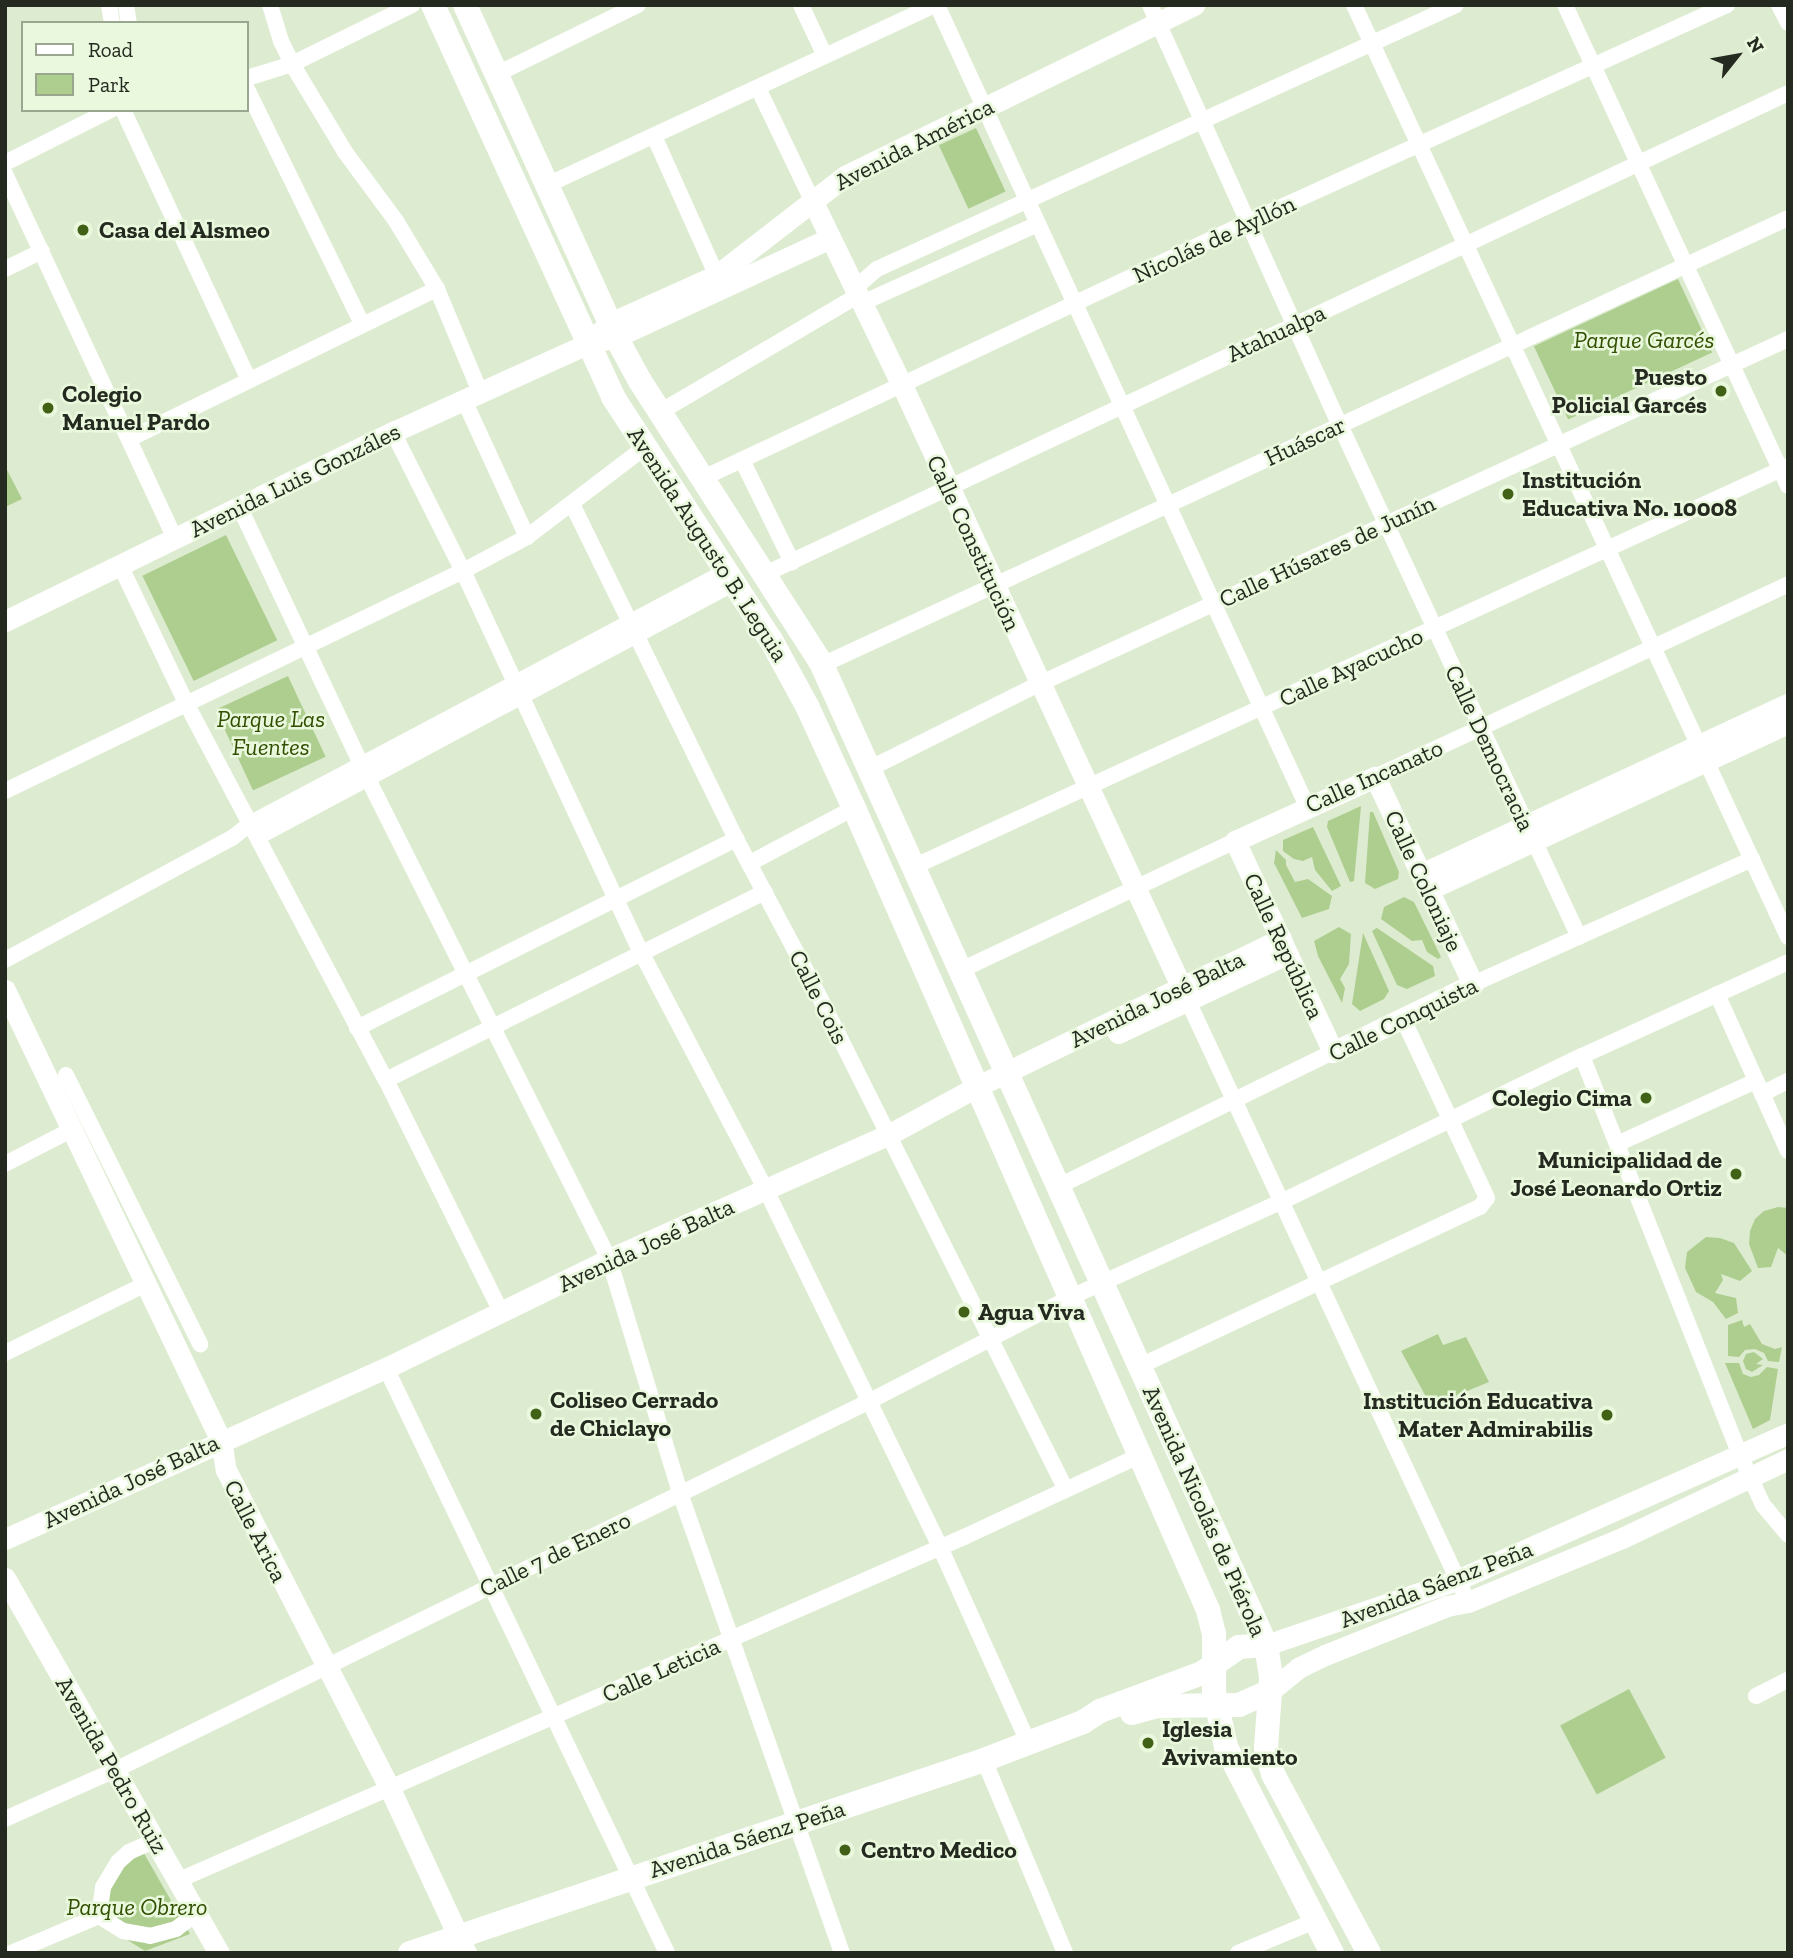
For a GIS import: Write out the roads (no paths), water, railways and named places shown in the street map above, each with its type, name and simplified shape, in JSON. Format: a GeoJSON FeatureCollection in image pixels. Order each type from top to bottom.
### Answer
{"type":"FeatureCollection","features":[{"type":"Feature","properties":{"kind":"main road","name":"Avenida Augusto B. Leguia"},"geometry":{"type":"LineString","coordinates":[[433,5],[613,397],[789,671],[854,808],[981,1093]]}},
{"type":"Feature","properties":{"kind":"main road","name":"Avenida Augusto B. Leguia"},"geometry":{"type":"LineString","coordinates":[[465,5],[613,330],[660,412],[822,665],[1011,1079]]}},
{"type":"Feature","properties":{"kind":"main road"},"geometry":{"type":"LineString","coordinates":[[854,808],[880,795]]}},
{"type":"Feature","properties":{"kind":"main road","name":"Avenida Nicolás de Piérola"},"geometry":{"type":"LineString","coordinates":[[1011,1079],[1266,1645],[1270,1665],[1266,1740],[1273,1773],[1369,1953]]}},
{"type":"Feature","properties":{"kind":"main road","name":"Avenida Nicolás de Piérola"},"geometry":{"type":"LineString","coordinates":[[981,1093],[1209,1610],[1216,1664],[1216,1705],[1226,1747],[1332,1953]]}},
{"type":"Feature","properties":{"kind":"main road","name":"Avenida Sáenz Peña"},"geometry":{"type":"LineString","coordinates":[[410,1953],[461,1945],[631,1876],[800,1824],[984,1760],[1083,1722],[1100,1711],[1193,1676],[1216,1664],[1239,1647],[1266,1645]]}},
{"type":"Feature","properties":{"kind":"main road","name":"Avenida Sáenz Peña"},"geometry":{"type":"LineString","coordinates":[[1083,1722],[1105,1721],[1157,1706],[1239,1705],[1270,1691]]}},
{"type":"Feature","properties":{"kind":"street"},"geometry":{"type":"LineString","coordinates":[[270,5],[281,41],[292,64],[345,152],[396,221],[437,289],[472,396],[527,537]]}},
{"type":"Feature","properties":{"kind":"street"},"geometry":{"type":"LineString","coordinates":[[248,78],[292,64],[412,5]]}},
{"type":"Feature","properties":{"kind":"street"},"geometry":{"type":"LineString","coordinates":[[800,5],[825,56]]}},
{"type":"Feature","properties":{"kind":"street"},"geometry":{"type":"LineString","coordinates":[[547,186],[936,5],[1307,806]]}},
{"type":"Feature","properties":{"kind":"street","name":"Avenida América"},"geometry":{"type":"LineString","coordinates":[[720,282],[812,200],[845,176],[985,108],[1154,14],[1194,5]]}},
{"type":"Feature","properties":{"kind":"street"},"geometry":{"type":"LineString","coordinates":[[1354,5],[1468,244],[1788,937]]}},
{"type":"Feature","properties":{"kind":"street"},"geometry":{"type":"LineString","coordinates":[[859,296],[877,269],[1456,5]]}},
{"type":"Feature","properties":{"kind":"street"},"geometry":{"type":"LineString","coordinates":[[1565,5],[1731,365],[1784,468],[1788,486]]}},
{"type":"Feature","properties":{"kind":"street","name":"Nicolás de Ayllón"},"geometry":{"type":"LineString","coordinates":[[703,478],[1248,222],[1727,5]]}},
{"type":"Feature","properties":{"kind":"street"},"geometry":{"type":"LineString","coordinates":[[1779,5],[1788,23]]}},
{"type":"Feature","properties":{"kind":"street"},"geometry":{"type":"LineString","coordinates":[[496,74],[628,7]]}},
{"type":"Feature","properties":{"kind":"street","name":"Calle Democracia"},"geometry":{"type":"LineString","coordinates":[[1154,14],[1340,425],[1579,937]]}},
{"type":"Feature","properties":{"kind":"street","name":"Calle Constitución"},"geometry":{"type":"LineString","coordinates":[[758,88],[902,384],[1184,992]]}},
{"type":"Feature","properties":{"kind":"street"},"geometry":{"type":"LineString","coordinates":[[248,91],[362,324]]}},
{"type":"Feature","properties":{"kind":"street","name":"Atahualpa"},"geometry":{"type":"LineString","coordinates":[[765,574],[1788,93]]}},
{"type":"Feature","properties":{"kind":"street"},"geometry":{"type":"LineString","coordinates":[[5,163],[107,112]]}},
{"type":"Feature","properties":{"kind":"street"},"geometry":{"type":"LineString","coordinates":[[123,112],[249,380]]}},
{"type":"Feature","properties":{"kind":"street"},"geometry":{"type":"LineString","coordinates":[[654,136],[720,282]]}},
{"type":"Feature","properties":{"kind":"street"},"geometry":{"type":"LineString","coordinates":[[5,174],[175,538]]}},
{"type":"Feature","properties":{"kind":"street","name":"Huáscar"},"geometry":{"type":"LineString","coordinates":[[822,665],[1788,218]]}},
{"type":"Feature","properties":{"kind":"street"},"geometry":{"type":"LineString","coordinates":[[660,412],[859,296],[1038,224]]}},
{"type":"Feature","properties":{"kind":"street","name":"Avenida América"},"geometry":{"type":"LineString","coordinates":[[613,330],[720,282],[830,238]]}},
{"type":"Feature","properties":{"kind":"street"},"geometry":{"type":"LineString","coordinates":[[5,269],[42,251]]}},
{"type":"Feature","properties":{"kind":"street"},"geometry":{"type":"LineString","coordinates":[[129,439],[437,289]]}},
{"type":"Feature","properties":{"kind":"street","name":"Avenida Luis Gonzáles"},"geometry":{"type":"LineString","coordinates":[[5,621],[393,432],[613,330]]}},
{"type":"Feature","properties":{"kind":"street","name":"Calle Húsares de Junín"},"geometry":{"type":"LineString","coordinates":[[869,769],[1039,684],[1788,339]]}},
{"type":"Feature","properties":{"kind":"street"},"geometry":{"type":"LineString","coordinates":[[393,432],[463,571],[641,952],[766,1190],[940,1547],[1028,1742]]}},
{"type":"Feature","properties":{"kind":"street"},"geometry":{"type":"LineString","coordinates":[[5,791],[463,571],[527,537],[645,447]]}},
{"type":"Feature","properties":{"kind":"street"},"geometry":{"type":"LineString","coordinates":[[742,460],[792,562]]}},
{"type":"Feature","properties":{"kind":"street","name":"Calle Ayacucho"},"geometry":{"type":"LineString","coordinates":[[913,867],[1784,468]]}},
{"type":"Feature","properties":{"kind":"street","name":"Calle Cois"},"geometry":{"type":"LineString","coordinates":[[572,504],[736,839],[1066,1490]]}},
{"type":"Feature","properties":{"kind":"street"},"geometry":{"type":"LineString","coordinates":[[240,508],[464,974],[609,1259],[680,1493],[800,1824],[842,1953]]}},
{"type":"Feature","properties":{"kind":"street"},"geometry":{"type":"LineString","coordinates":[[120,565],[186,703],[386,1080],[501,1312]]}},
{"type":"Feature","properties":{"kind":"street"},"geometry":{"type":"LineString","coordinates":[[5,960],[232,838],[254,830],[730,578]]}},
{"type":"Feature","properties":{"kind":"street","name":"Calle Incanato"},"geometry":{"type":"LineString","coordinates":[[961,970],[1307,806],[1376,777],[1788,584]]}},
{"type":"Feature","properties":{"kind":"street"},"geometry":{"type":"LineString","coordinates":[[1425,882],[1703,753],[1788,704]]}},
{"type":"Feature","properties":{"kind":"street"},"geometry":{"type":"LineString","coordinates":[[1703,753],[1788,723]]}},
{"type":"Feature","properties":{"kind":"street","name":"Calle Coloniaje"},"geometry":{"type":"LineString","coordinates":[[1376,777],[1473,985]]}},
{"type":"Feature","properties":{"kind":"street"},"geometry":{"type":"LineString","coordinates":[[750,863],[854,808]]}},
{"type":"Feature","properties":{"kind":"street"},"geometry":{"type":"LineString","coordinates":[[357,1028],[736,839]]}},
{"type":"Feature","properties":{"kind":"street","name":"Calle República"},"geometry":{"type":"LineString","coordinates":[[1235,841],[1333,1052]]}},
{"type":"Feature","properties":{"kind":"street","name":"Calle Conquista"},"geometry":{"type":"LineString","coordinates":[[1059,1186],[1473,985],[1752,859]]}},
{"type":"Feature","properties":{"kind":"street"},"geometry":{"type":"LineString","coordinates":[[386,1080],[765,892]]}},
{"type":"Feature","properties":{"kind":"street","name":"Avenida José Balta"},"geometry":{"type":"LineString","coordinates":[[5,1539],[386,1368],[609,1259],[981,1093],[1184,992],[1284,946]]}},
{"type":"Feature","properties":{"kind":"street","name":"Calle 7 de Enero"},"geometry":{"type":"LineString","coordinates":[[5,1819],[115,1770],[868,1402],[1071,1297],[1283,1201],[1582,1056],[1788,962]]}},
{"type":"Feature","properties":{"kind":"street","name":"Calle Arica"},"geometry":{"type":"LineString","coordinates":[[5,990],[148,1283],[221,1440],[226,1470],[390,1789],[461,1945]]}},
{"type":"Feature","properties":{"kind":"street"},"geometry":{"type":"LineString","coordinates":[[1184,992],[1468,1602]]}},
{"type":"Feature","properties":{"kind":"street"},"geometry":{"type":"LineString","coordinates":[[1717,994],[1788,1151]]}},
{"type":"Feature","properties":{"kind":"street"},"geometry":{"type":"LineString","coordinates":[[1140,1366],[1480,1207],[1487,1198],[1403,1019]]}},
{"type":"Feature","properties":{"kind":"street"},"geometry":{"type":"LineString","coordinates":[[1582,1056],[1740,1455],[1763,1505],[1788,1535]]}},
{"type":"Feature","properties":{"kind":"street"},"geometry":{"type":"LineString","coordinates":[[66,1075],[200,1344]]}},
{"type":"Feature","properties":{"kind":"street"},"geometry":{"type":"LineString","coordinates":[[1617,1144],[1759,1087],[1788,1081]]}},
{"type":"Feature","properties":{"kind":"street"},"geometry":{"type":"LineString","coordinates":[[5,1164],[71,1129]]}},
{"type":"Feature","properties":{"kind":"street"},"geometry":{"type":"LineString","coordinates":[[5,1353],[148,1283]]}},
{"type":"Feature","properties":{"kind":"street"},"geometry":{"type":"LineString","coordinates":[[386,1368],[667,1953]]}},
{"type":"Feature","properties":{"kind":"street","name":"Avenida Sáenz Peña"},"geometry":{"type":"LineString","coordinates":[[1266,1645],[1457,1580],[1788,1433]]}},
{"type":"Feature","properties":{"kind":"street","name":"Calle Leticia"},"geometry":{"type":"LineString","coordinates":[[179,1880],[733,1639],[1141,1455]]}},
{"type":"Feature","properties":{"kind":"street","name":"Avenida Sáenz Peña"},"geometry":{"type":"LineString","coordinates":[[1270,1691],[1298,1668],[1325,1655],[1447,1606],[1468,1602],[1622,1538],[1788,1460]]}},
{"type":"Feature","properties":{"kind":"street","name":"Avenida Pedro Ruiz"},"geometry":{"type":"LineString","coordinates":[[5,1578],[219,1953]]}},
{"type":"Feature","properties":{"kind":"street"},"geometry":{"type":"LineString","coordinates":[[1756,1696],[1788,1680]]}},
{"type":"Feature","properties":{"kind":"street"},"geometry":{"type":"LineString","coordinates":[[984,1760],[1065,1953]]}},
{"type":"Feature","properties":{"kind":"street"},"geometry":{"type":"LineString","coordinates":[[99,1916],[100,1901],[109,1874],[129,1852],[156,1840]]}},
{"type":"Feature","properties":{"kind":"street"},"geometry":{"type":"LineString","coordinates":[[99,1916],[123,1931],[150,1936],[176,1929],[198,1912]]}},
{"type":"Feature","properties":{"kind":"street"},"geometry":{"type":"LineString","coordinates":[[11,1953],[99,1916]]}},
{"type":"Feature","properties":{"kind":"street"},"geometry":{"type":"LineString","coordinates":[[1238,1953],[1315,1921]]}},
{"type":"Feature","properties":{"kind":"place","name":"Casa del Alsmeo"},"geometry":{"type":"Point","coordinates":[83,230]}},
{"type":"Feature","properties":{"kind":"place","name":"Puesto Policial Garcés"},"geometry":{"type":"Point","coordinates":[1721,391]}},
{"type":"Feature","properties":{"kind":"place","name":"Colegio Manuel Pardo"},"geometry":{"type":"Point","coordinates":[48,408]}},
{"type":"Feature","properties":{"kind":"place","name":"Institución Educativa No. 10008"},"geometry":{"type":"Point","coordinates":[1508,494]}},
{"type":"Feature","properties":{"kind":"place","name":"Colegio Cima"},"geometry":{"type":"Point","coordinates":[1646,1098]}},
{"type":"Feature","properties":{"kind":"place","name":"Municipalidad de José Leonardo Ortiz"},"geometry":{"type":"Point","coordinates":[1736,1174]}},
{"type":"Feature","properties":{"kind":"place","name":"Agua Viva"},"geometry":{"type":"Point","coordinates":[964,1312]}},
{"type":"Feature","properties":{"kind":"place","name":"Coliseo Cerrado de Chiclayo"},"geometry":{"type":"Point","coordinates":[536,1414]}},
{"type":"Feature","properties":{"kind":"place","name":"Institución Educativa Mater Admirabilis"},"geometry":{"type":"Point","coordinates":[1607,1415]}},
{"type":"Feature","properties":{"kind":"place","name":"Iglesia Avivamiento"},"geometry":{"type":"Point","coordinates":[1148,1743]}},
{"type":"Feature","properties":{"kind":"place","name":"Centro Medico"},"geometry":{"type":"Point","coordinates":[845,1850]}},
{"type":"Feature","properties":{"kind":"park label","name":"Parque Garcés"},"geometry":{"type":"Point","coordinates":[1644,340]}},
{"type":"Feature","properties":{"kind":"park label","name":"Parque Las Fuentes"},"geometry":{"type":"Point","coordinates":[271,733]}},
{"type":"Feature","properties":{"kind":"park label","name":"Parque Obrero"},"geometry":{"type":"Point","coordinates":[137,1907]}}]}
